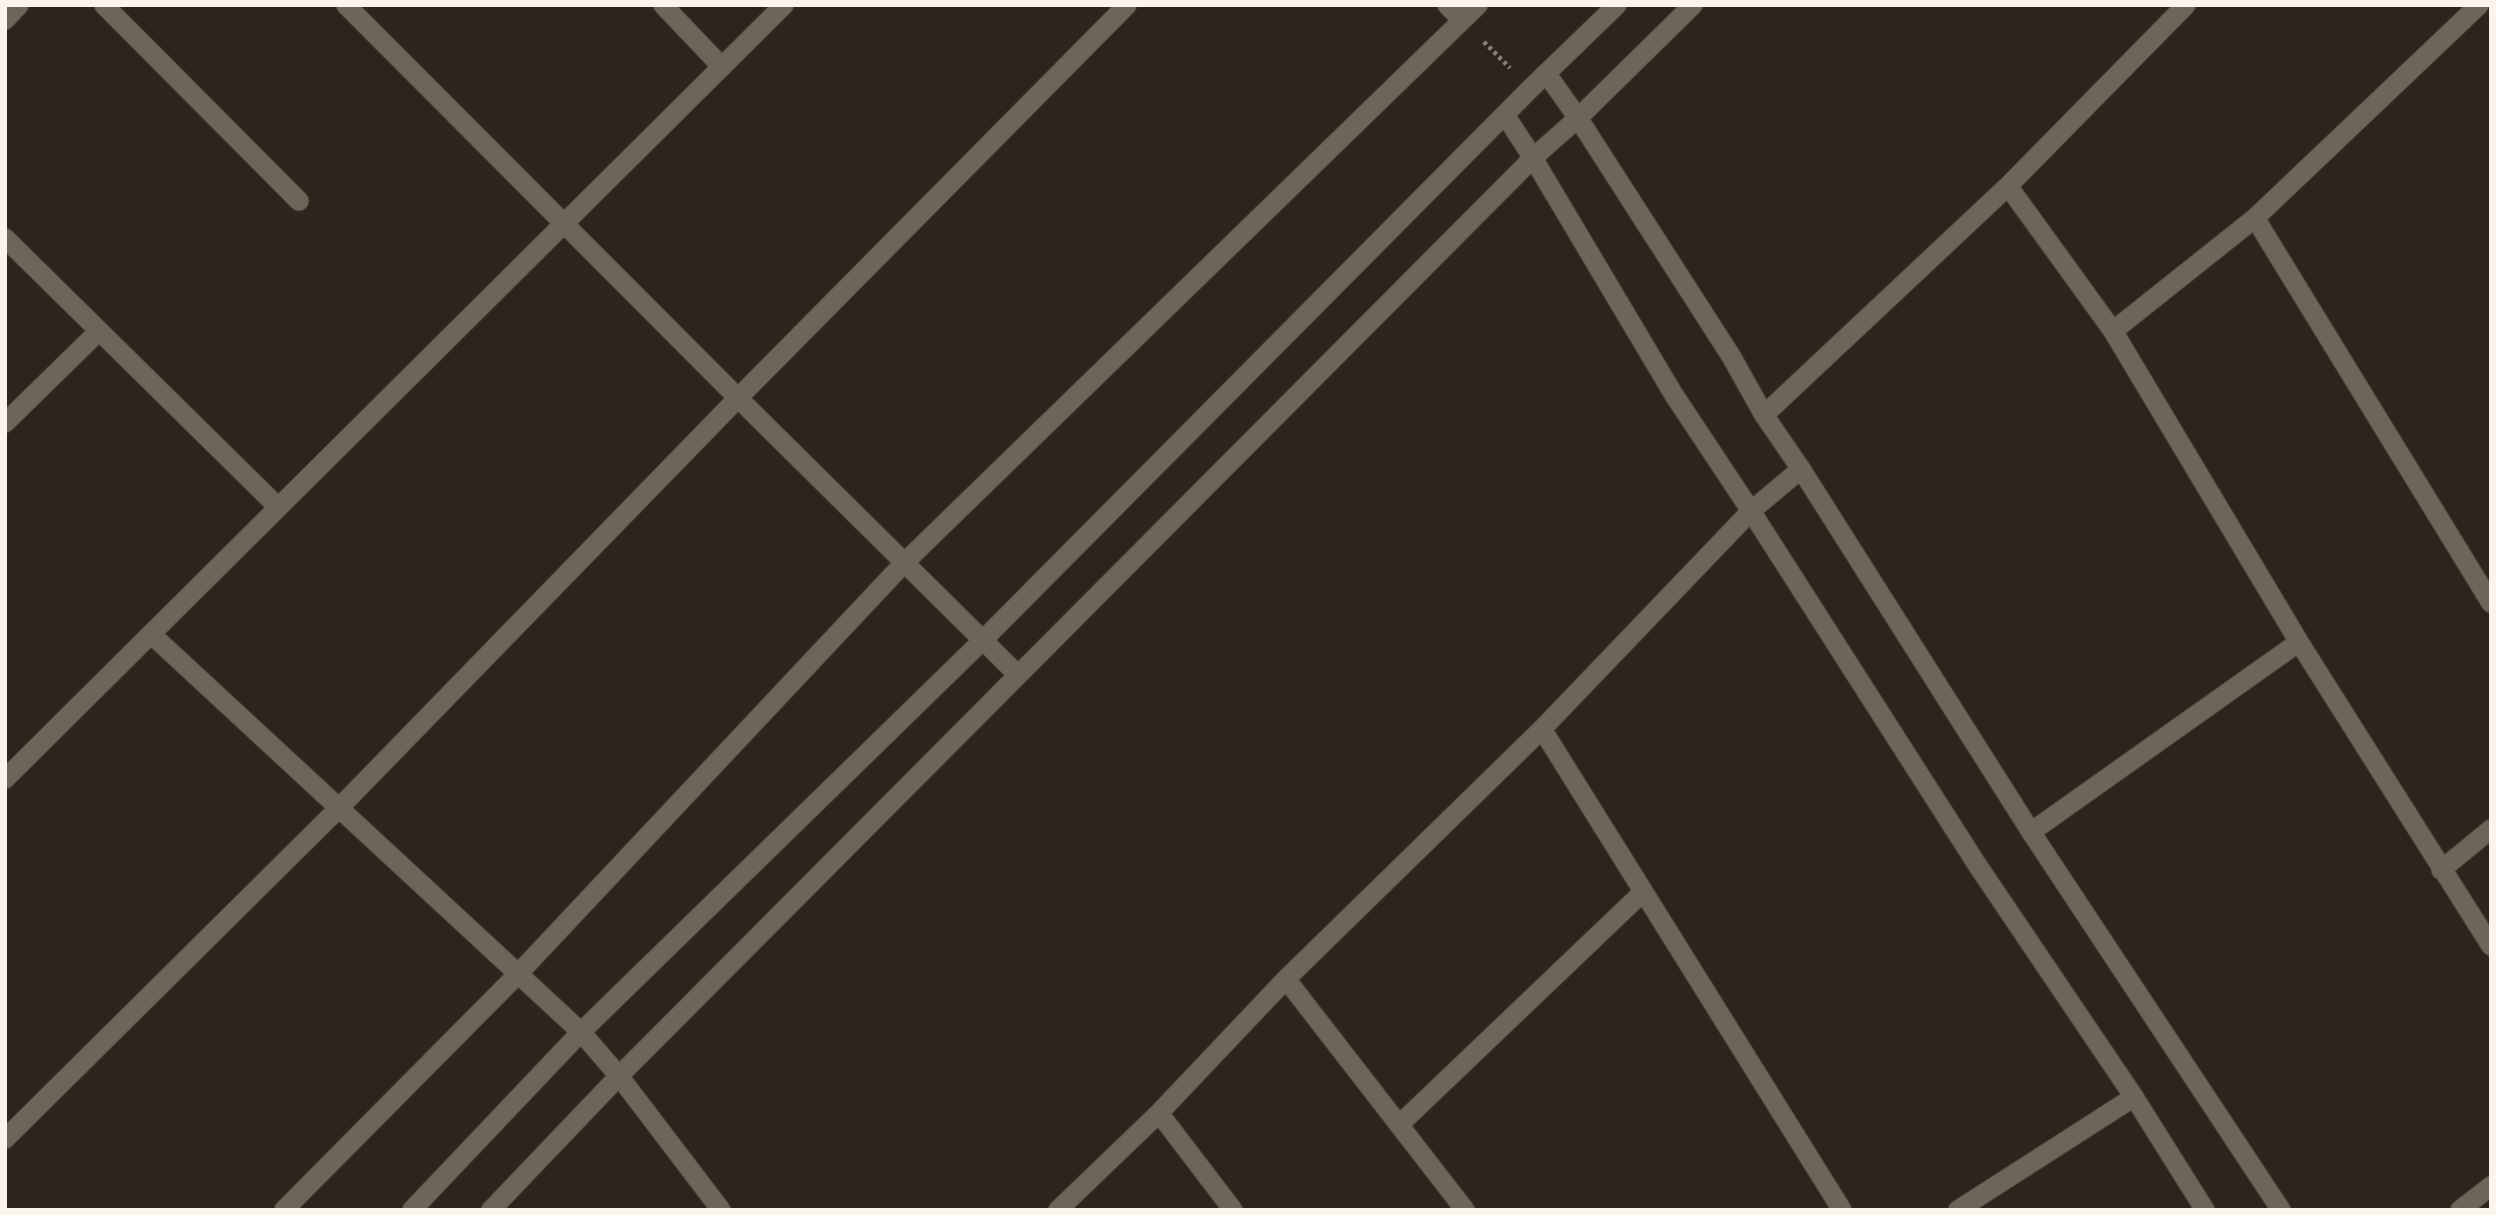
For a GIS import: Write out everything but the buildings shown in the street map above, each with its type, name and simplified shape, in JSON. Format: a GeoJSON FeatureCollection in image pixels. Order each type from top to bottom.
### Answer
{"type":"FeatureCollection","features":[{"type":"Feature","properties":{"kind":"street"},"geometry":{"type":"LineString","coordinates":[[104,5],[299,201]]}},
{"type":"Feature","properties":{"kind":"street"},"geometry":{"type":"LineString","coordinates":[[346,5],[1018,675]]}},
{"type":"Feature","properties":{"kind":"street"},"geometry":{"type":"LineString","coordinates":[[663,5],[722,67]]}},
{"type":"Feature","properties":{"kind":"street"},"geometry":{"type":"LineString","coordinates":[[5,779],[784,5]]}},
{"type":"Feature","properties":{"kind":"street"},"geometry":{"type":"LineString","coordinates":[[5,1139],[339,808],[738,398],[1128,5]]}},
{"type":"Feature","properties":{"kind":"street"},"geometry":{"type":"LineString","coordinates":[[1447,5],[1462,20]]}},
{"type":"Feature","properties":{"kind":"street"},"geometry":{"type":"LineString","coordinates":[[284,1210],[518,974],[904,562],[1478,5]]}},
{"type":"Feature","properties":{"kind":"street"},"geometry":{"type":"LineString","coordinates":[[412,1210],[581,1032],[983,640],[1530,89],[1617,5]]}},
{"type":"Feature","properties":{"kind":"street"},"geometry":{"type":"LineString","coordinates":[[491,1210],[619,1076],[1533,158],[1578,118],[1693,5]]}},
{"type":"Feature","properties":{"kind":"street"},"geometry":{"type":"LineString","coordinates":[[1764,415],[2008,186],[2186,5]]}},
{"type":"Feature","properties":{"kind":"street"},"geometry":{"type":"LineString","coordinates":[[2113,331],[2255,218],[2479,5]]}},
{"type":"Feature","properties":{"kind":"street"},"geometry":{"type":"LineString","coordinates":[[1546,73],[1578,118],[1731,356],[1764,415],[2031,832],[2281,1210]]}},
{"type":"Feature","properties":{"kind":"street"},"geometry":{"type":"LineString","coordinates":[[1505,115],[1674,395],[1978,866],[2134,1097],[2205,1210]]}},
{"type":"Feature","properties":{"kind":"street"},"geometry":{"type":"LineString","coordinates":[[2008,186],[2113,331],[2299,642],[2491,946]]}},
{"type":"Feature","properties":{"kind":"street"},"geometry":{"type":"LineString","coordinates":[[2255,218],[2491,603]]}},
{"type":"Feature","properties":{"kind":"street"},"geometry":{"type":"LineString","coordinates":[[5,238],[278,507]]}},
{"type":"Feature","properties":{"kind":"street"},"geometry":{"type":"LineString","coordinates":[[5,423],[99,331]]}},
{"type":"Feature","properties":{"kind":"street"},"geometry":{"type":"LineString","coordinates":[[1058,1210],[1159,1113],[1286,979],[1542,729],[1751,511],[1801,469]]}},
{"type":"Feature","properties":{"kind":"street"},"geometry":{"type":"LineString","coordinates":[[151,634],[581,1032],[619,1076],[721,1210]]}},
{"type":"Feature","properties":{"kind":"street"},"geometry":{"type":"LineString","coordinates":[[2031,832],[2299,642]]}},
{"type":"Feature","properties":{"kind":"street"},"geometry":{"type":"LineString","coordinates":[[1542,729],[1842,1210]]}},
{"type":"Feature","properties":{"kind":"street"},"geometry":{"type":"LineString","coordinates":[[2441,870],[2491,829]]}},
{"type":"Feature","properties":{"kind":"street"},"geometry":{"type":"LineString","coordinates":[[1399,1125],[1643,893]]}},
{"type":"Feature","properties":{"kind":"street"},"geometry":{"type":"LineString","coordinates":[[1286,979],[1465,1210]]}},
{"type":"Feature","properties":{"kind":"street"},"geometry":{"type":"LineString","coordinates":[[1958,1210],[2134,1097]]}},
{"type":"Feature","properties":{"kind":"street"},"geometry":{"type":"LineString","coordinates":[[1159,1113],[1233,1210]]}},
{"type":"Feature","properties":{"kind":"street"},"geometry":{"type":"LineString","coordinates":[[2460,1210],[2491,1186]]}},
{"type":"Feature","properties":{"kind":"path"},"geometry":{"type":"LineString","coordinates":[[1462,20],[1530,89]]}}]}
